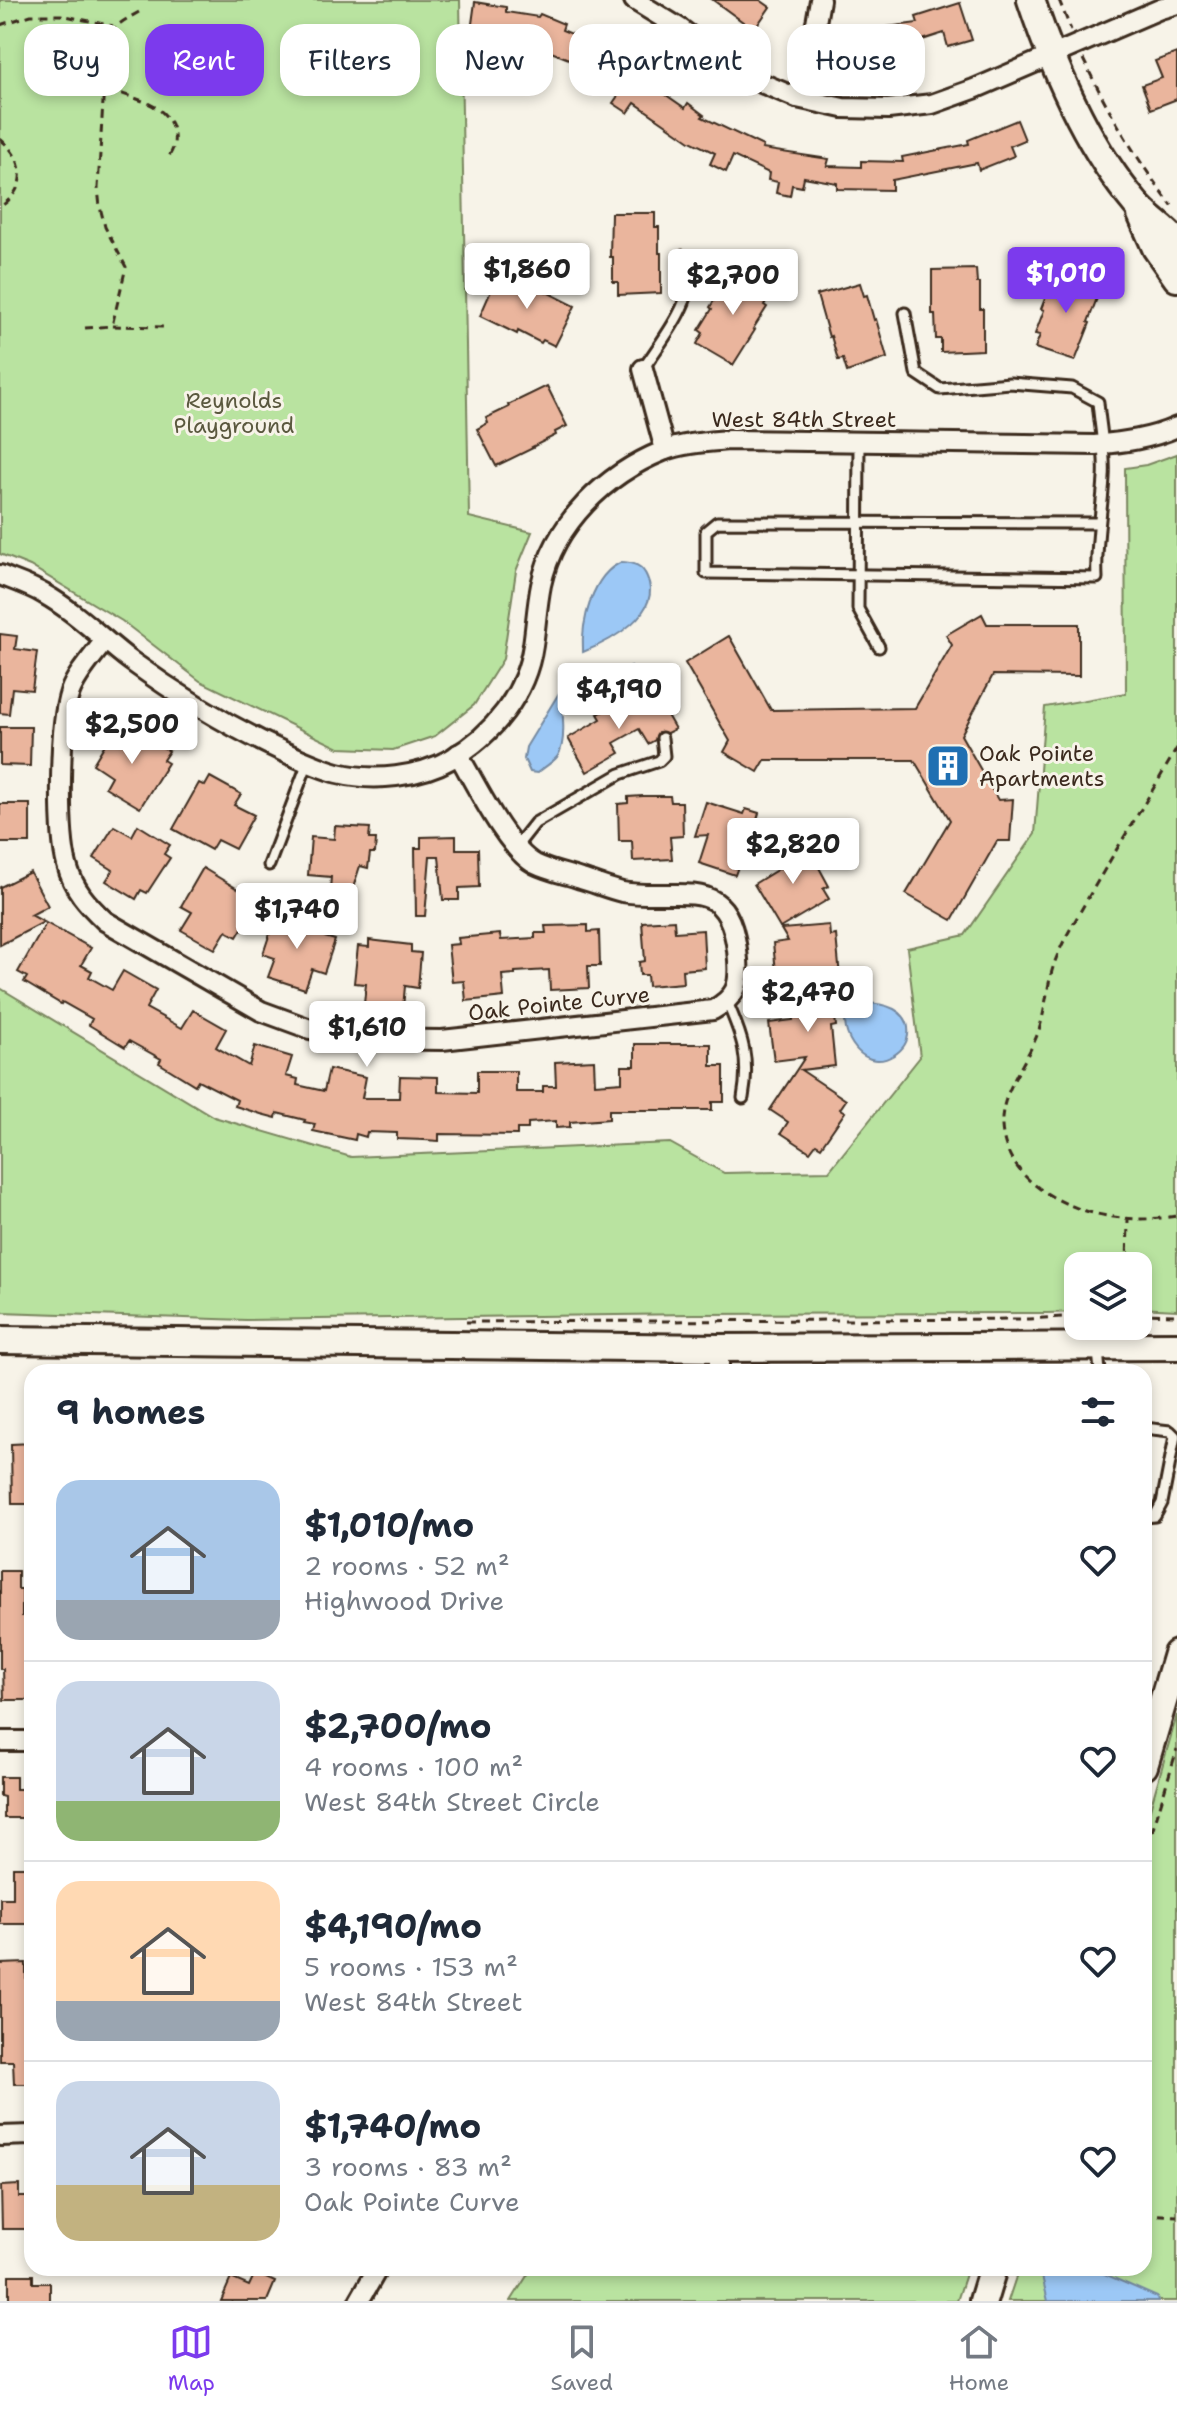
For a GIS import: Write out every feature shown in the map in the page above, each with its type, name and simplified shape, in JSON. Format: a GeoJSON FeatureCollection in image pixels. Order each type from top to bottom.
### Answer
{"type":"FeatureCollection","features":[{"type":"Feature","properties":{"kind":"street"},"geometry":{"type":"LineString","coordinates":[[634,0],[759,82],[797,98],[843,108],[888,109],[932,104],[974,89],[1177,4]]}},
{"type":"Feature","properties":{"kind":"street"},"geometry":{"type":"LineString","coordinates":[[797,98],[810,57],[820,0]]}},
{"type":"Feature","properties":{"kind":"street"},"geometry":{"type":"LineString","coordinates":[[1031,0],[1051,56],[1104,162],[1138,207],[1177,243]]}},
{"type":"Feature","properties":{"kind":"street"},"geometry":{"type":"LineString","coordinates":[[1138,207],[1156,248],[1177,278]]}},
{"type":"Feature","properties":{"kind":"street"},"geometry":{"type":"LineString","coordinates":[[643,369],[665,450]]}},
{"type":"Feature","properties":{"kind":"street","name":"West 84th Street"},"geometry":{"type":"LineString","coordinates":[[0,575],[43,593],[188,701],[248,735],[339,773],[368,777],[396,776],[447,761],[492,728],[511,704],[525,677],[533,648],[541,583],[554,549],[573,518],[597,492],[625,469],[665,450],[729,440],[1102,444],[1142,439],[1177,427]]}},
{"type":"Feature","properties":{"kind":"street","name":"Oak Pointe Curve"},"geometry":{"type":"LineString","coordinates":[[105,640],[77,677],[65,709],[62,831],[67,865],[75,886],[86,903],[105,921],[261,1011],[310,1029],[359,1039],[442,1040],[713,1010],[727,1002]]}},
{"type":"Feature","properties":{"kind":"street"},"geometry":{"type":"LineString","coordinates":[[458,754],[521,855],[536,865],[622,892],[688,892],[704,896],[718,905],[736,934],[739,974],[737,989],[727,1002]]}},
{"type":"Feature","properties":{"kind":"street"},"geometry":{"type":"LineString","coordinates":[[0,1340],[719,1360],[1099,1359],[1177,1346]]}},
{"type":"Feature","properties":{"kind":"street"},"geometry":{"type":"LineString","coordinates":[[1152,1739],[1177,1654]]}},
{"type":"Feature","properties":{"kind":"street"},"geometry":{"type":"LineString","coordinates":[[0,1741],[24,1741]]}},
{"type":"Feature","properties":{"kind":"street"},"geometry":{"type":"LineString","coordinates":[[0,2136],[24,2135]]}},
{"type":"Feature","properties":{"kind":"street"},"geometry":{"type":"LineString","coordinates":[[359,2301],[373,2276]]}},
{"type":"Feature","properties":{"kind":"street"},"geometry":{"type":"LineString","coordinates":[[983,2301],[991,2276]]}},
{"type":"Feature","properties":{"kind":"lane"},"geometry":{"type":"LineString","coordinates":[[643,369],[678,313],[688,289],[689,274],[682,256]]}},
{"type":"Feature","properties":{"kind":"lane"},"geometry":{"type":"LineString","coordinates":[[905,313],[916,373],[940,389],[1010,383],[1072,388],[1098,402],[1105,474],[1099,523],[1095,551],[1097,578],[706,573],[706,531],[717,522],[1099,523]]}},
{"type":"Feature","properties":{"kind":"lane"},"geometry":{"type":"LineString","coordinates":[[859,442],[858,609],[879,647]]}},
{"type":"Feature","properties":{"kind":"lane"},"geometry":{"type":"LineString","coordinates":[[516,847],[535,823],[620,774],[659,761],[664,756],[662,738]]}},
{"type":"Feature","properties":{"kind":"lane"},"geometry":{"type":"LineString","coordinates":[[269,865],[308,762]]}},
{"type":"Feature","properties":{"kind":"lane"},"geometry":{"type":"LineString","coordinates":[[727,1002],[742,1037],[746,1056],[747,1076],[743,1098]]}},
{"type":"Feature","properties":{"kind":"lane"},"geometry":{"type":"LineString","coordinates":[[1152,1429],[1170,1431],[1175,1436],[1162,1503],[1152,1516]]}},
{"type":"Feature","properties":{"kind":"path"},"geometry":{"type":"LineString","coordinates":[[1059,0],[1076,45],[1111,117],[1147,174],[1177,213]]}},
{"type":"Feature","properties":{"kind":"path"},"geometry":{"type":"LineString","coordinates":[[117,24],[139,12]]}},
{"type":"Feature","properties":{"kind":"path"},"geometry":{"type":"LineString","coordinates":[[0,25],[31,15],[61,15],[104,24]]}},
{"type":"Feature","properties":{"kind":"path"},"geometry":{"type":"LineString","coordinates":[[129,95],[143,99],[166,115],[175,139],[167,159]]}},
{"type":"Feature","properties":{"kind":"path"},"geometry":{"type":"LineString","coordinates":[[103,96],[98,188],[100,207],[105,227],[126,267],[112,326]]}},
{"type":"Feature","properties":{"kind":"path"},"geometry":{"type":"LineString","coordinates":[[0,139],[16,154],[21,170],[18,187],[10,200],[0,207]]}},
{"type":"Feature","properties":{"kind":"path"},"geometry":{"type":"LineString","coordinates":[[85,328],[163,327]]}},
{"type":"Feature","properties":{"kind":"path"},"geometry":{"type":"LineString","coordinates":[[1177,748],[1058,952],[1039,1030],[1007,1096],[1002,1123],[1008,1153],[1028,1180],[1068,1205],[1093,1214],[1128,1220],[1177,1216]]}},
{"type":"Feature","properties":{"kind":"path"},"geometry":{"type":"LineString","coordinates":[[1127,1252],[1128,1220]]}},
{"type":"Feature","properties":{"kind":"path"},"geometry":{"type":"LineString","coordinates":[[1152,1314],[1177,1315]]}},
{"type":"Feature","properties":{"kind":"path"},"geometry":{"type":"LineString","coordinates":[[462,1322],[1064,1317]]}},
{"type":"Feature","properties":{"kind":"path"},"geometry":{"type":"LineString","coordinates":[[1152,1832],[1177,1749]]}},
{"type":"Feature","properties":{"kind":"path"},"geometry":{"type":"LineString","coordinates":[[1152,2214],[1177,2216]]}},
{"type":"Feature","properties":{"kind":"green space","name":"Reynolds Playground"},"geometry":{"type":"Polygon","coordinates":[[[0,0],[460,0],[460,24],[436,24],[436,96],[462,96],[469,517],[532,532],[516,571],[503,659],[474,705],[435,736],[393,750],[339,748],[200,681],[122,621],[30,566],[0,554],[0,0]]]}},
{"type":"Feature","properties":{"kind":"green space"},"geometry":{"type":"Polygon","coordinates":[[[1177,454],[1177,1310],[1152,1309],[1152,1252],[1064,1252],[1064,1312],[246,1320],[0,1312],[0,988],[214,1117],[351,1157],[670,1143],[724,1173],[829,1171],[920,1057],[907,948],[965,935],[1035,834],[1045,707],[1126,693],[1125,468],[1146,465],[1177,454]]]}},
{"type":"Feature","properties":{"kind":"green space"},"geometry":{"type":"Polygon","coordinates":[[[1177,1715],[1177,2301],[1008,2301],[1016,2276],[1152,2276],[1152,1802],[1177,1715]]]}},
{"type":"Feature","properties":{"kind":"green space"},"geometry":{"type":"Polygon","coordinates":[[[527,2276],[965,2276],[957,2301],[511,2301],[527,2276]]]}},
{"type":"Feature","properties":{"kind":"water"},"geometry":{"type":"Polygon","coordinates":[[[622,562],[637,565],[645,573],[650,590],[648,602],[632,624],[583,652],[584,627],[590,601],[603,577],[622,562]]]}},
{"type":"Feature","properties":{"kind":"water"},"geometry":{"type":"Polygon","coordinates":[[[631,666],[645,691],[603,712],[590,689],[631,666]]]}},
{"type":"Feature","properties":{"kind":"water"},"geometry":{"type":"Polygon","coordinates":[[[559,693],[563,726],[560,751],[537,773],[530,772],[524,759],[526,747],[559,693]]]}},
{"type":"Feature","properties":{"kind":"water"},"geometry":{"type":"Polygon","coordinates":[[[863,1003],[890,1007],[905,1019],[907,1039],[894,1055],[881,1060],[870,1059],[860,1053],[847,1034],[846,1014],[852,1006],[863,1003]]]}},
{"type":"Feature","properties":{"kind":"water"},"geometry":{"type":"Polygon","coordinates":[[[1042,2276],[1109,2276],[1157,2297],[1158,2301],[1048,2301],[1042,2276]]]}},
{"type":"Feature","properties":{"kind":"building"},"geometry":{"type":"Polygon","coordinates":[[[713,0],[760,0],[770,7],[758,24],[746,24],[713,0]]]}},
{"type":"Feature","properties":{"kind":"building"},"geometry":{"type":"Polygon","coordinates":[[[475,2],[506,7],[506,12],[538,17],[540,14],[564,24],[562,30],[569,33],[569,59],[553,53],[553,24],[472,24],[475,2]]]}},
{"type":"Feature","properties":{"kind":"building"},"geometry":{"type":"Polygon","coordinates":[[[960,3],[972,40],[948,47],[944,33],[925,39],[925,24],[910,24],[918,23],[916,17],[960,3]]]}},
{"type":"Feature","properties":{"kind":"building"},"geometry":{"type":"Polygon","coordinates":[[[1177,53],[1177,99],[1151,109],[1142,85],[1162,78],[1155,61],[1177,53]]]}},
{"type":"Feature","properties":{"kind":"building"},"geometry":{"type":"Polygon","coordinates":[[[618,96],[668,96],[685,108],[688,103],[704,115],[702,117],[763,146],[762,149],[829,159],[827,166],[861,167],[861,161],[903,162],[902,157],[969,144],[968,140],[1017,120],[1025,140],[1010,146],[1014,156],[979,170],[977,163],[892,180],[892,190],[837,189],[837,183],[804,177],[802,187],[792,185],[790,196],[776,193],[778,182],[768,180],[769,173],[733,156],[726,172],[710,164],[715,153],[690,141],[635,103],[628,113],[613,103],[618,96]]]}},
{"type":"Feature","properties":{"kind":"building"},"geometry":{"type":"Polygon","coordinates":[[[611,213],[655,213],[661,253],[661,293],[618,295],[618,282],[613,282],[613,257],[610,257],[611,213]]]}},
{"type":"Feature","properties":{"kind":"building"},"geometry":{"type":"Polygon","coordinates":[[[1057,268],[1099,284],[1090,323],[1075,361],[1035,348],[1040,335],[1035,334],[1044,310],[1041,309],[1057,268]]]}},
{"type":"Feature","properties":{"kind":"building"},"geometry":{"type":"Polygon","coordinates":[[[976,269],[977,283],[980,283],[980,309],[983,309],[983,350],[941,352],[941,339],[936,339],[935,314],[932,314],[932,270],[976,269]]]}},
{"type":"Feature","properties":{"kind":"building"},"geometry":{"type":"Polygon","coordinates":[[[733,270],[771,293],[755,330],[733,365],[697,344],[703,333],[699,330],[712,309],[710,307],[733,270]]]}},
{"type":"Feature","properties":{"kind":"building"},"geometry":{"type":"Polygon","coordinates":[[[497,277],[509,283],[511,278],[534,289],[535,286],[575,306],[555,346],[543,340],[541,343],[518,331],[517,334],[480,316],[497,277]]]}},
{"type":"Feature","properties":{"kind":"building"},"geometry":{"type":"Polygon","coordinates":[[[860,283],[876,319],[887,358],[847,372],[843,359],[838,360],[829,337],[817,295],[860,283]]]}},
{"type":"Feature","properties":{"kind":"building"},"geometry":{"type":"Polygon","coordinates":[[[547,386],[567,426],[533,448],[496,466],[477,429],[488,423],[486,418],[547,386]]]}},
{"type":"Feature","properties":{"kind":"building","name":"Oak Pointe Apartments"},"geometry":{"type":"Polygon","coordinates":[[[982,614],[987,624],[1079,624],[1079,676],[993,675],[961,735],[998,800],[1013,799],[1010,841],[997,841],[952,920],[906,894],[950,820],[914,760],[765,760],[758,772],[724,752],[730,741],[685,663],[729,636],[771,710],[915,708],[952,645],[946,635],[982,614]]]}},
{"type":"Feature","properties":{"kind":"building"},"geometry":{"type":"Polygon","coordinates":[[[0,634],[17,636],[15,649],[37,652],[32,690],[12,688],[9,714],[0,713],[0,634]]]}},
{"type":"Feature","properties":{"kind":"building"},"geometry":{"type":"Polygon","coordinates":[[[629,697],[636,710],[657,698],[675,729],[667,733],[658,732],[655,740],[648,744],[639,729],[614,743],[620,753],[587,772],[568,738],[601,719],[598,714],[629,697]]]}},
{"type":"Feature","properties":{"kind":"building"},"geometry":{"type":"Polygon","coordinates":[[[0,727],[31,727],[30,766],[0,765],[0,727]]]}},
{"type":"Feature","properties":{"kind":"building"},"geometry":{"type":"Polygon","coordinates":[[[113,731],[130,742],[137,732],[169,751],[163,760],[168,763],[140,808],[105,787],[111,776],[93,764],[113,731]]]}},
{"type":"Feature","properties":{"kind":"building"},"geometry":{"type":"Polygon","coordinates":[[[210,777],[241,794],[234,805],[254,815],[235,849],[217,840],[211,850],[173,829],[199,783],[205,786],[210,777]]]}},
{"type":"Feature","properties":{"kind":"building"},"geometry":{"type":"Polygon","coordinates":[[[670,796],[671,802],[682,802],[683,836],[670,837],[672,859],[633,861],[632,841],[619,841],[618,804],[628,803],[628,797],[670,796]]]}},
{"type":"Feature","properties":{"kind":"building"},"geometry":{"type":"Polygon","coordinates":[[[706,802],[744,814],[746,809],[759,813],[757,820],[767,824],[755,857],[743,853],[735,875],[699,863],[708,835],[695,836],[706,802]]]}},
{"type":"Feature","properties":{"kind":"building"},"geometry":{"type":"Polygon","coordinates":[[[0,804],[30,804],[30,843],[0,843],[0,804]]]}},
{"type":"Feature","properties":{"kind":"building"},"geometry":{"type":"Polygon","coordinates":[[[138,825],[170,845],[164,854],[170,858],[147,893],[141,890],[136,899],[106,881],[113,870],[94,858],[114,826],[132,836],[138,825]]]}},
{"type":"Feature","properties":{"kind":"building"},"geometry":{"type":"Polygon","coordinates":[[[335,826],[370,828],[369,839],[376,839],[375,853],[370,853],[368,868],[360,866],[352,891],[330,889],[331,877],[308,875],[311,837],[334,839],[335,826]]]}},
{"type":"Feature","properties":{"kind":"building"},"geometry":{"type":"Polygon","coordinates":[[[456,836],[456,849],[478,849],[479,887],[459,888],[459,900],[443,900],[439,856],[430,856],[425,916],[416,916],[415,848],[421,848],[421,837],[456,836]]]}},
{"type":"Feature","properties":{"kind":"building"},"geometry":{"type":"Polygon","coordinates":[[[797,843],[803,853],[808,849],[816,862],[829,886],[823,889],[829,899],[780,928],[754,884],[783,866],[767,861],[797,843]]]}},
{"type":"Feature","properties":{"kind":"building"},"geometry":{"type":"Polygon","coordinates":[[[203,868],[249,896],[246,902],[255,907],[237,937],[226,931],[215,949],[181,930],[192,912],[181,906],[203,868]]]}},
{"type":"Feature","properties":{"kind":"building"},"geometry":{"type":"Polygon","coordinates":[[[30,872],[48,906],[31,915],[44,922],[0,945],[0,887],[30,872]]]}},
{"type":"Feature","properties":{"kind":"building"},"geometry":{"type":"Polygon","coordinates":[[[287,916],[327,931],[325,937],[335,940],[324,973],[312,969],[305,989],[268,977],[275,958],[263,954],[275,918],[285,922],[287,916]]]}},
{"type":"Feature","properties":{"kind":"building"},"geometry":{"type":"Polygon","coordinates":[[[674,920],[675,932],[703,930],[705,968],[682,970],[683,983],[648,986],[647,975],[640,975],[639,962],[645,961],[642,922],[674,920]]]}},
{"type":"Feature","properties":{"kind":"building"},"geometry":{"type":"Polygon","coordinates":[[[46,923],[91,948],[81,965],[92,971],[89,977],[112,990],[123,971],[156,990],[146,1008],[182,1028],[193,1010],[226,1029],[216,1047],[249,1066],[255,1046],[292,1057],[286,1076],[298,1079],[297,1085],[324,1091],[329,1069],[366,1077],[362,1098],[399,1098],[400,1076],[438,1077],[438,1092],[477,1093],[477,1071],[516,1071],[516,1092],[543,1092],[543,1086],[556,1086],[555,1062],[594,1060],[595,1084],[622,1082],[622,1066],[635,1066],[635,1044],[711,1044],[711,1066],[724,1066],[724,1102],[712,1102],[712,1110],[609,1110],[609,1119],[570,1122],[570,1127],[556,1128],[556,1121],[528,1123],[528,1129],[517,1129],[517,1135],[439,1134],[439,1141],[397,1139],[397,1133],[367,1132],[366,1137],[356,1134],[355,1140],[313,1131],[315,1124],[305,1120],[277,1113],[276,1118],[235,1106],[237,1100],[198,1080],[195,1085],[159,1063],[161,1059],[129,1041],[125,1047],[89,1025],[92,1019],[24,982],[27,977],[18,972],[46,923]]]}},
{"type":"Feature","properties":{"kind":"building"},"geometry":{"type":"Polygon","coordinates":[[[588,925],[588,932],[599,931],[600,966],[588,966],[589,988],[550,990],[549,970],[515,972],[502,975],[504,997],[466,1001],[464,981],[452,982],[448,945],[459,944],[458,938],[500,934],[501,940],[535,938],[535,933],[546,933],[545,926],[588,925]]]}},
{"type":"Feature","properties":{"kind":"building"},"geometry":{"type":"Polygon","coordinates":[[[829,925],[830,936],[836,935],[840,977],[833,978],[832,989],[836,1026],[831,1027],[835,1066],[801,1070],[846,1100],[840,1109],[845,1112],[821,1147],[816,1144],[810,1152],[781,1133],[788,1122],[770,1110],[805,1057],[774,1061],[769,1023],[793,1020],[791,1007],[801,1006],[798,979],[777,981],[773,943],[788,941],[781,929],[829,925]]]}},
{"type":"Feature","properties":{"kind":"building"},"geometry":{"type":"Polygon","coordinates":[[[369,940],[411,945],[411,952],[421,953],[418,988],[405,986],[403,1008],[364,1004],[366,984],[354,983],[358,946],[369,947],[369,940]]]}},
{"type":"Feature","properties":{"kind":"building"},"geometry":{"type":"Polygon","coordinates":[[[24,1443],[24,1504],[12,1504],[11,1444],[24,1443]]]}},
{"type":"Feature","properties":{"kind":"building"},"geometry":{"type":"Polygon","coordinates":[[[0,1571],[18,1571],[24,1616],[24,1700],[4,1700],[3,1669],[0,1669],[0,1571]]]}},
{"type":"Feature","properties":{"kind":"building"},"geometry":{"type":"Polygon","coordinates":[[[0,1777],[16,1777],[16,1789],[24,1789],[24,1818],[4,1818],[4,1797],[0,1796],[0,1777]]]}},
{"type":"Feature","properties":{"kind":"building"},"geometry":{"type":"Polygon","coordinates":[[[13,1867],[24,1867],[24,1924],[0,1924],[0,1898],[13,1898],[13,1867]]]}},
{"type":"Feature","properties":{"kind":"building"},"geometry":{"type":"Polygon","coordinates":[[[24,1963],[24,2084],[14,2084],[13,2061],[0,2061],[0,1964],[24,1963]]]}},
{"type":"Feature","properties":{"kind":"building"},"geometry":{"type":"Polygon","coordinates":[[[19,2185],[19,2197],[24,2197],[24,2229],[2,2229],[1,2186],[19,2185]]]}},
{"type":"Feature","properties":{"kind":"building"},"geometry":{"type":"Polygon","coordinates":[[[9,2275],[33,2276],[33,2283],[50,2283],[50,2301],[9,2300],[9,2275]]]}},
{"type":"Feature","properties":{"kind":"building"},"geometry":{"type":"Polygon","coordinates":[[[254,2276],[275,2282],[267,2301],[221,2301],[231,2278],[249,2286],[254,2276]]]}},
{"type":"Feature","properties":{"kind":"place","name":"Oak Pointe Apartments"},"geometry":{"type":"Point","coordinates":[948,766]}}]}
